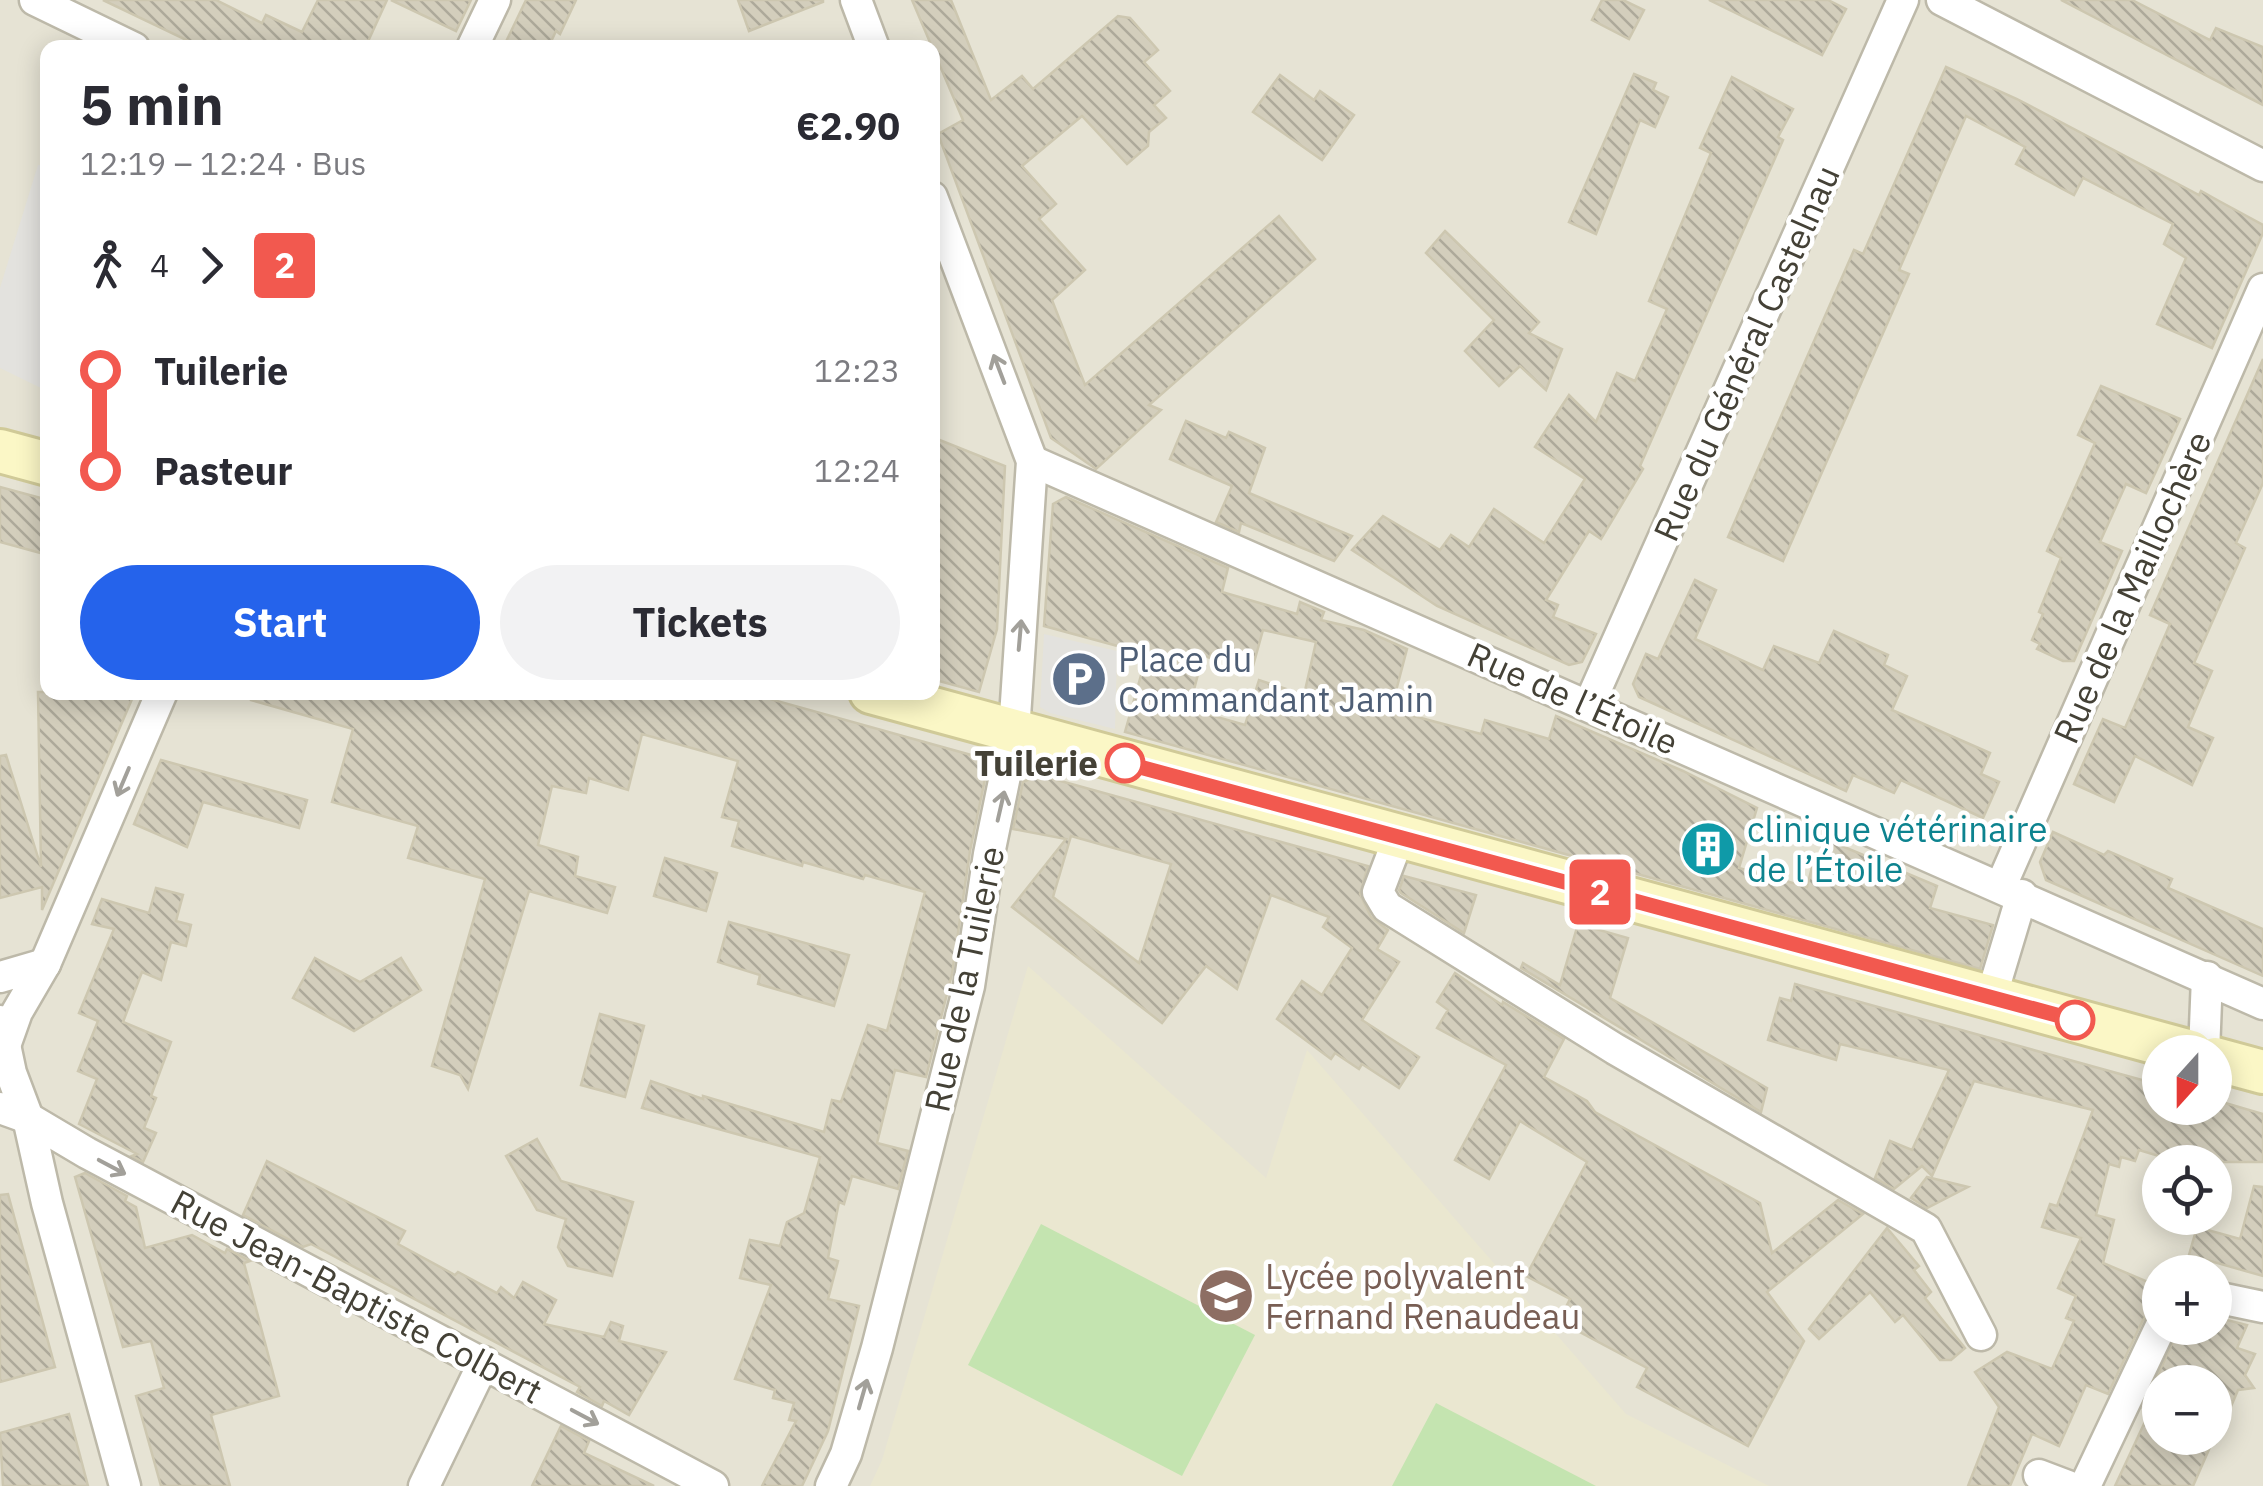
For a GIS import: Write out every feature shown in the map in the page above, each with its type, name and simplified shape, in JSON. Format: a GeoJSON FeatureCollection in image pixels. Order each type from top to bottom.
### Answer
{"type":"FeatureCollection","features":[{"type":"Feature","properties":{"kind":"main road"},"geometry":{"type":"LineString","coordinates":[[0,451],[40,462]]}},
{"type":"Feature","properties":{"kind":"main road"},"geometry":{"type":"LineString","coordinates":[[900,700],[2142,1039]]}},
{"type":"Feature","properties":{"kind":"main road"},"geometry":{"type":"LineString","coordinates":[[2232,1064],[2263,1072]]}},
{"type":"Feature","properties":{"kind":"street"},"geometry":{"type":"LineString","coordinates":[[35,0],[118,40]]}},
{"type":"Feature","properties":{"kind":"street"},"geometry":{"type":"LineString","coordinates":[[476,40],[495,0]]}},
{"type":"Feature","properties":{"kind":"street"},"geometry":{"type":"LineString","coordinates":[[856,0],[871,40]]}},
{"type":"Feature","properties":{"kind":"street","name":"Rue du Général Castelnau"},"geometry":{"type":"LineString","coordinates":[[1589,705],[1903,0]]}},
{"type":"Feature","properties":{"kind":"street"},"geometry":{"type":"LineString","coordinates":[[1942,0],[2263,166]]}},
{"type":"Feature","properties":{"kind":"street"},"geometry":{"type":"LineString","coordinates":[[940,218],[1032,460]]}},
{"type":"Feature","properties":{"kind":"street","name":"Rue de la Maillochère"},"geometry":{"type":"LineString","coordinates":[[1992,998],[2011,890],[2263,289]]}},
{"type":"Feature","properties":{"kind":"street","name":"Rue de l’Étoile"},"geometry":{"type":"LineString","coordinates":[[1032,460],[2263,1004]]}},
{"type":"Feature","properties":{"kind":"street","name":"Rue de la Tuilerie"},"geometry":{"type":"LineString","coordinates":[[831,1486],[846,1454],[876,1348],[969,986],[1014,732],[1032,460]]}},
{"type":"Feature","properties":{"kind":"street"},"geometry":{"type":"LineString","coordinates":[[125,1486],[48,1203],[14,1113],[3,1032],[45,964],[159,700]]}},
{"type":"Feature","properties":{"kind":"street"},"geometry":{"type":"LineString","coordinates":[[1399,838],[1378,892],[1387,907],[1615,1049],[1926,1229],[1982,1335]]}},
{"type":"Feature","properties":{"kind":"street"},"geometry":{"type":"LineString","coordinates":[[0,977],[45,964]]}},
{"type":"Feature","properties":{"kind":"street"},"geometry":{"type":"LineString","coordinates":[[2204,1035],[2206,977]]}},
{"type":"Feature","properties":{"kind":"street","name":"Rue Jean-Baptiste Colbert"},"geometry":{"type":"LineString","coordinates":[[14,1113],[713,1486]]}},
{"type":"Feature","properties":{"kind":"street"},"geometry":{"type":"LineString","coordinates":[[2232,1301],[2263,1307]]}},
{"type":"Feature","properties":{"kind":"street"},"geometry":{"type":"LineString","coordinates":[[2085,1486],[2152,1345]]}},
{"type":"Feature","properties":{"kind":"street"},"geometry":{"type":"LineString","coordinates":[[424,1486],[484,1362]]}},
{"type":"Feature","properties":{"kind":"shaded area"},"geometry":{"type":"Polygon","coordinates":[[[0,0],[2263,0],[2263,1486],[0,1486],[0,0]]]}},
{"type":"Feature","properties":{"kind":"shaded area"},"geometry":{"type":"Polygon","coordinates":[[[40,165],[40,388],[0,368],[0,288],[40,165]]]}},
{"type":"Feature","properties":{"kind":"shaded area","name":"Place du Commandant Jamin"},"geometry":{"type":"Polygon","coordinates":[[[1044,634],[1117,651],[1115,729],[1040,707],[1044,634]]]}},
{"type":"Feature","properties":{"kind":"shaded area","name":"Lycée polyvalent Fernand Renaudeau"},"geometry":{"type":"Polygon","coordinates":[[[1028,966],[1266,1178],[1307,1050],[1626,1414],[1769,1486],[870,1486],[882,1460],[1028,966]]]}},
{"type":"Feature","properties":{"kind":"green space"},"geometry":{"type":"Polygon","coordinates":[[[1041,1224],[1255,1335],[1182,1476],[968,1365],[1041,1224]]]}},
{"type":"Feature","properties":{"kind":"green space"},"geometry":{"type":"Polygon","coordinates":[[[1436,1403],[1596,1486],[1392,1486],[1436,1403]]]}},
{"type":"Feature","properties":{"kind":"building"},"geometry":{"type":"Polygon","coordinates":[[[103,0],[216,0],[262,23],[266,15],[302,32],[318,0],[387,0],[369,40],[186,40],[103,0]]]}},
{"type":"Feature","properties":{"kind":"building"},"geometry":{"type":"Polygon","coordinates":[[[391,0],[471,0],[456,31],[391,0]]]}},
{"type":"Feature","properties":{"kind":"building"},"geometry":{"type":"Polygon","coordinates":[[[526,0],[576,0],[560,34],[556,31],[552,40],[507,40],[526,0]]]}},
{"type":"Feature","properties":{"kind":"building"},"geometry":{"type":"Polygon","coordinates":[[[738,0],[823,0],[823,2],[749,31],[738,0]]]}},
{"type":"Feature","properties":{"kind":"building"},"geometry":{"type":"Polygon","coordinates":[[[912,0],[951,0],[991,100],[1022,76],[1033,89],[1118,16],[1130,18],[1158,50],[1144,62],[1170,91],[1154,105],[1166,118],[1149,132],[1148,146],[1127,164],[1082,116],[1022,166],[1056,204],[1039,219],[1085,270],[1052,300],[1085,385],[1279,216],[1315,259],[1149,405],[1161,410],[1096,469],[1051,438],[940,139],[940,133],[963,120],[940,66],[940,40],[929,40],[912,0]]]}},
{"type":"Feature","properties":{"kind":"building"},"geometry":{"type":"Polygon","coordinates":[[[1602,0],[1623,0],[1644,10],[1629,39],[1592,20],[1602,0]]]}},
{"type":"Feature","properties":{"kind":"building"},"geometry":{"type":"Polygon","coordinates":[[[1709,0],[1828,0],[1846,9],[1822,55],[1709,0]]]}},
{"type":"Feature","properties":{"kind":"building"},"geometry":{"type":"Polygon","coordinates":[[[2061,0],[2132,0],[2210,40],[2216,28],[2263,47],[2263,105],[2061,0]]]}},
{"type":"Feature","properties":{"kind":"building"},"geometry":{"type":"Polygon","coordinates":[[[1946,67],[2017,99],[2199,195],[2201,191],[2263,225],[2263,233],[2212,348],[2157,324],[2186,258],[2164,244],[2173,224],[2083,178],[2074,195],[2016,164],[2025,147],[1966,116],[1899,270],[1909,274],[1783,561],[1728,537],[1854,250],[1863,254],[1946,67]]]}},
{"type":"Feature","properties":{"kind":"building"},"geometry":{"type":"Polygon","coordinates":[[[1634,74],[1656,83],[1653,90],[1668,97],[1655,127],[1640,120],[1596,234],[1569,222],[1634,74]]]}},
{"type":"Feature","properties":{"kind":"building"},"geometry":{"type":"Polygon","coordinates":[[[1280,75],[1314,100],[1320,91],[1354,115],[1322,160],[1253,112],[1280,75]]]}},
{"type":"Feature","properties":{"kind":"building"},"geometry":{"type":"Polygon","coordinates":[[[1732,77],[1793,109],[1778,137],[1783,140],[1640,466],[1643,469],[1601,539],[1589,531],[1546,600],[1558,605],[1553,617],[1596,634],[1582,662],[1569,665],[1437,606],[1352,550],[1383,516],[1440,550],[1451,535],[1469,547],[1494,509],[1544,543],[1585,479],[1535,447],[1569,395],[1596,422],[1617,373],[1635,381],[1667,309],[1649,301],[1711,153],[1700,148],[1732,77]]]}},
{"type":"Feature","properties":{"kind":"building"},"geometry":{"type":"Polygon","coordinates":[[[1445,231],[1539,322],[1529,333],[1562,349],[1546,390],[1520,366],[1499,386],[1465,351],[1494,320],[1426,253],[1445,231]]]}},
{"type":"Feature","properties":{"kind":"building"},"geometry":{"type":"Polygon","coordinates":[[[2263,359],[2263,483],[2236,543],[2245,548],[2194,663],[2212,671],[2188,727],[2213,738],[2192,785],[2135,756],[2114,802],[2074,784],[2103,719],[2125,728],[2170,624],[2150,615],[2263,359]]]}},
{"type":"Feature","properties":{"kind":"building"},"geometry":{"type":"Polygon","coordinates":[[[2101,386],[2180,419],[2146,493],[2126,484],[2100,542],[2122,551],[2074,661],[2063,661],[2037,649],[2040,644],[2032,640],[2061,558],[2047,551],[2095,443],[2078,435],[2101,386]]]}},
{"type":"Feature","properties":{"kind":"building"},"geometry":{"type":"Polygon","coordinates":[[[1186,421],[1226,438],[1229,432],[1265,448],[1249,493],[1352,536],[1334,561],[1241,523],[1239,532],[1216,522],[1232,486],[1170,459],[1186,421]]]}},
{"type":"Feature","properties":{"kind":"building"},"geometry":{"type":"Polygon","coordinates":[[[940,440],[1005,466],[997,629],[979,692],[940,681],[940,440]]]}},
{"type":"Feature","properties":{"kind":"building"},"geometry":{"type":"Polygon","coordinates":[[[0,487],[40,498],[40,553],[0,542],[0,487]]]}},
{"type":"Feature","properties":{"kind":"building"},"geometry":{"type":"Polygon","coordinates":[[[1066,497],[1228,568],[1222,592],[1297,614],[1300,602],[1324,612],[1321,620],[1364,630],[1407,649],[1391,710],[1481,734],[1485,720],[1549,739],[1556,716],[1757,808],[1739,868],[1807,887],[1812,867],[1821,870],[1830,841],[1937,886],[1930,908],[1993,925],[1980,969],[1125,732],[1147,654],[1044,626],[1053,504],[1066,497]],[[1263,630],[1253,666],[1211,653],[1210,658],[1203,655],[1189,709],[1245,725],[1259,680],[1304,695],[1316,642],[1263,630]]]}},
{"type":"Feature","properties":{"kind":"building"},"geometry":{"type":"Polygon","coordinates":[[[1695,580],[1716,590],[1695,639],[1763,670],[1774,646],[1819,663],[1834,631],[1888,655],[1884,665],[1907,676],[1892,710],[1990,753],[1981,774],[1999,782],[1983,818],[1901,780],[1894,793],[1853,775],[1846,791],[1639,697],[1633,684],[1646,654],[1658,659],[1695,580]]]}},
{"type":"Feature","properties":{"kind":"building"},"geometry":{"type":"Polygon","coordinates":[[[38,692],[40,700],[132,700],[42,910],[42,887],[0,898],[0,756],[6,755],[41,867],[38,692]]]}},
{"type":"Feature","properties":{"kind":"building"},"geometry":{"type":"Polygon","coordinates":[[[251,700],[774,700],[989,760],[970,851],[952,974],[926,1077],[895,1070],[877,1143],[908,1151],[898,1189],[852,1176],[844,1204],[839,1202],[828,1258],[838,1261],[828,1299],[859,1306],[828,1431],[802,1486],[762,1486],[796,1421],[789,1420],[794,1403],[773,1398],[775,1390],[735,1379],[771,1285],[740,1278],[750,1240],[780,1246],[787,1222],[804,1213],[820,1157],[642,1108],[651,1081],[824,1132],[832,1100],[841,1102],[868,1025],[887,1031],[925,892],[865,875],[863,879],[803,862],[802,866],[732,846],[739,821],[722,817],[738,761],[642,734],[628,790],[589,778],[586,793],[552,786],[538,845],[578,857],[575,876],[615,887],[607,913],[529,891],[468,1089],[460,1075],[432,1066],[485,879],[408,858],[418,826],[332,802],[353,729],[251,700]]]}},
{"type":"Feature","properties":{"kind":"building"},"geometry":{"type":"Polygon","coordinates":[[[161,760],[307,800],[299,828],[203,802],[187,847],[134,824],[161,760]]]}},
{"type":"Feature","properties":{"kind":"building"},"geometry":{"type":"Polygon","coordinates":[[[1039,775],[1368,866],[1360,894],[1371,917],[1388,930],[1377,949],[1399,962],[1362,1020],[1419,1057],[1399,1088],[1362,1064],[1359,1069],[1335,1053],[1331,1059],[1277,1019],[1302,981],[1322,995],[1352,948],[1323,927],[1329,917],[1271,895],[1237,989],[1206,966],[1162,1023],[1012,907],[1066,839],[1013,829],[1023,782],[1039,775]],[[1071,836],[1053,897],[1139,963],[1171,864],[1071,836]]]}},
{"type":"Feature","properties":{"kind":"building"},"geometry":{"type":"Polygon","coordinates":[[[2053,832],[2172,879],[2168,888],[2263,929],[2263,976],[2046,880],[2040,862],[2053,832]]]}},
{"type":"Feature","properties":{"kind":"building"},"geometry":{"type":"Polygon","coordinates":[[[665,858],[717,873],[706,911],[654,896],[665,858]]]}},
{"type":"Feature","properties":{"kind":"building"},"geometry":{"type":"Polygon","coordinates":[[[1404,876],[1476,895],[1464,933],[1401,893],[1404,876]]]}},
{"type":"Feature","properties":{"kind":"building"},"geometry":{"type":"Polygon","coordinates":[[[156,888],[183,895],[176,921],[191,925],[186,946],[171,942],[161,980],[142,972],[123,1022],[171,1042],[151,1096],[156,1098],[144,1128],[156,1133],[143,1162],[132,1156],[137,1154],[79,1124],[97,1079],[78,1071],[98,1021],[79,1013],[114,929],[92,924],[102,899],[149,913],[156,888]]]}},
{"type":"Feature","properties":{"kind":"building"},"geometry":{"type":"Polygon","coordinates":[[[729,922],[849,955],[834,1006],[758,984],[760,975],[718,962],[729,922]]]}},
{"type":"Feature","properties":{"kind":"building"},"geometry":{"type":"Polygon","coordinates":[[[1578,924],[1628,938],[1610,998],[1767,1088],[1761,1112],[1521,968],[1523,963],[1560,985],[1578,924]]]}},
{"type":"Feature","properties":{"kind":"building"},"geometry":{"type":"Polygon","coordinates":[[[315,958],[360,982],[401,958],[421,990],[354,1031],[293,998],[315,958]]]}},
{"type":"Feature","properties":{"kind":"building"},"geometry":{"type":"Polygon","coordinates":[[[1455,973],[1502,1005],[1503,1002],[1564,1039],[1544,1077],[1587,1101],[1595,1112],[1760,1203],[1772,1253],[1838,1200],[1863,1214],[1767,1292],[1804,1341],[1748,1446],[1637,1387],[1647,1368],[1559,1321],[1570,1299],[1526,1276],[1587,1162],[1520,1121],[1489,1179],[1455,1160],[1506,1065],[1437,1028],[1448,1010],[1437,1002],[1455,973]]]}},
{"type":"Feature","properties":{"kind":"building"},"geometry":{"type":"Polygon","coordinates":[[[1795,984],[2142,1080],[2142,1125],[2232,1125],[2232,1105],[2263,1114],[2263,1162],[2232,1162],[2232,1145],[2142,1145],[2135,1161],[2121,1157],[2119,1167],[2109,1164],[2096,1215],[2114,1220],[2103,1263],[2142,1279],[2142,1322],[2108,1394],[2086,1385],[2059,1446],[2032,1434],[2010,1486],[1968,1486],[1999,1407],[1975,1372],[2007,1352],[2052,1369],[2074,1321],[2066,1318],[2076,1296],[2058,1288],[2081,1238],[2042,1227],[2050,1204],[2057,1206],[2093,1110],[1974,1081],[1932,1176],[1922,1166],[1894,1189],[1875,1178],[1890,1141],[1912,1150],[1949,1070],[1840,1044],[1836,1060],[1768,1040],[1780,998],[1791,1001],[1795,984]]]}},
{"type":"Feature","properties":{"kind":"building"},"geometry":{"type":"Polygon","coordinates":[[[600,1014],[644,1026],[625,1097],[581,1085],[600,1014]]]}},
{"type":"Feature","properties":{"kind":"building"},"geometry":{"type":"Polygon","coordinates":[[[537,1139],[561,1181],[633,1202],[612,1276],[568,1266],[558,1247],[566,1219],[537,1210],[506,1156],[537,1139]]]}},
{"type":"Feature","properties":{"kind":"building"},"geometry":{"type":"Polygon","coordinates":[[[267,1161],[405,1231],[398,1244],[455,1275],[458,1272],[497,1293],[501,1287],[514,1298],[523,1282],[556,1300],[544,1324],[604,1337],[611,1322],[623,1326],[619,1341],[666,1352],[629,1415],[604,1401],[602,1406],[577,1392],[580,1387],[311,1244],[303,1247],[243,1215],[267,1161]]]}},
{"type":"Feature","properties":{"kind":"building"},"geometry":{"type":"Polygon","coordinates":[[[85,1173],[127,1196],[125,1201],[136,1207],[145,1248],[192,1235],[250,1261],[244,1263],[279,1396],[211,1415],[230,1486],[161,1486],[136,1396],[164,1388],[151,1341],[123,1347],[75,1177],[85,1173]]]}},
{"type":"Feature","properties":{"kind":"building"},"geometry":{"type":"Polygon","coordinates":[[[1927,1177],[1968,1187],[1927,1208],[1911,1198],[1927,1177]]]}},
{"type":"Feature","properties":{"kind":"building"},"geometry":{"type":"Polygon","coordinates":[[[2254,1186],[2263,1187],[2263,1276],[2232,1267],[2232,1255],[2189,1255],[2195,1235],[2240,1239],[2254,1186]]]}},
{"type":"Feature","properties":{"kind":"building"},"geometry":{"type":"Polygon","coordinates":[[[8,1194],[55,1367],[0,1382],[0,1195],[8,1194]]]}},
{"type":"Feature","properties":{"kind":"building"},"geometry":{"type":"Polygon","coordinates":[[[1887,1228],[1919,1266],[1914,1270],[1931,1292],[1925,1298],[1965,1348],[1951,1360],[1940,1360],[1903,1315],[1895,1322],[1870,1292],[1819,1339],[1809,1329],[1887,1228]]]}},
{"type":"Feature","properties":{"kind":"building"},"geometry":{"type":"Polygon","coordinates":[[[2232,1321],[2247,1325],[2237,1348],[2255,1354],[2245,1375],[2254,1388],[2238,1390],[2232,1404],[2232,1365],[2162,1365],[2171,1345],[2232,1345],[2232,1321]]]}},
{"type":"Feature","properties":{"kind":"building"},"geometry":{"type":"Polygon","coordinates":[[[69,1414],[88,1486],[3,1486],[0,1433],[69,1414]]]}},
{"type":"Feature","properties":{"kind":"building"},"geometry":{"type":"Polygon","coordinates":[[[561,1426],[589,1441],[584,1453],[654,1486],[532,1486],[561,1426]]]}},
{"type":"Feature","properties":{"kind":"building"},"geometry":{"type":"Polygon","coordinates":[[[2142,1428],[2142,1455],[2207,1455],[2193,1486],[2115,1486],[2142,1428]]]}},
{"type":"Feature","properties":{"kind":"bus line","name":"2"},"geometry":{"type":"LineString","coordinates":[[1125,763],[2075,1020]]}},
{"type":"Feature","properties":{"kind":"place","name":"Place du Commandant Jamin"},"geometry":{"type":"Point","coordinates":[1079,679]}},
{"type":"Feature","properties":{"kind":"place","name":"Tuilerie"},"geometry":{"type":"Point","coordinates":[1125,763]}},
{"type":"Feature","properties":{"kind":"place","name":"clinique vétérinaire de l’Étoile"},"geometry":{"type":"Point","coordinates":[1708,849]}},
{"type":"Feature","properties":{"kind":"place","name":"Lycée polyvalent Fernand Renaudeau"},"geometry":{"type":"Point","coordinates":[1226,1296]}}]}
